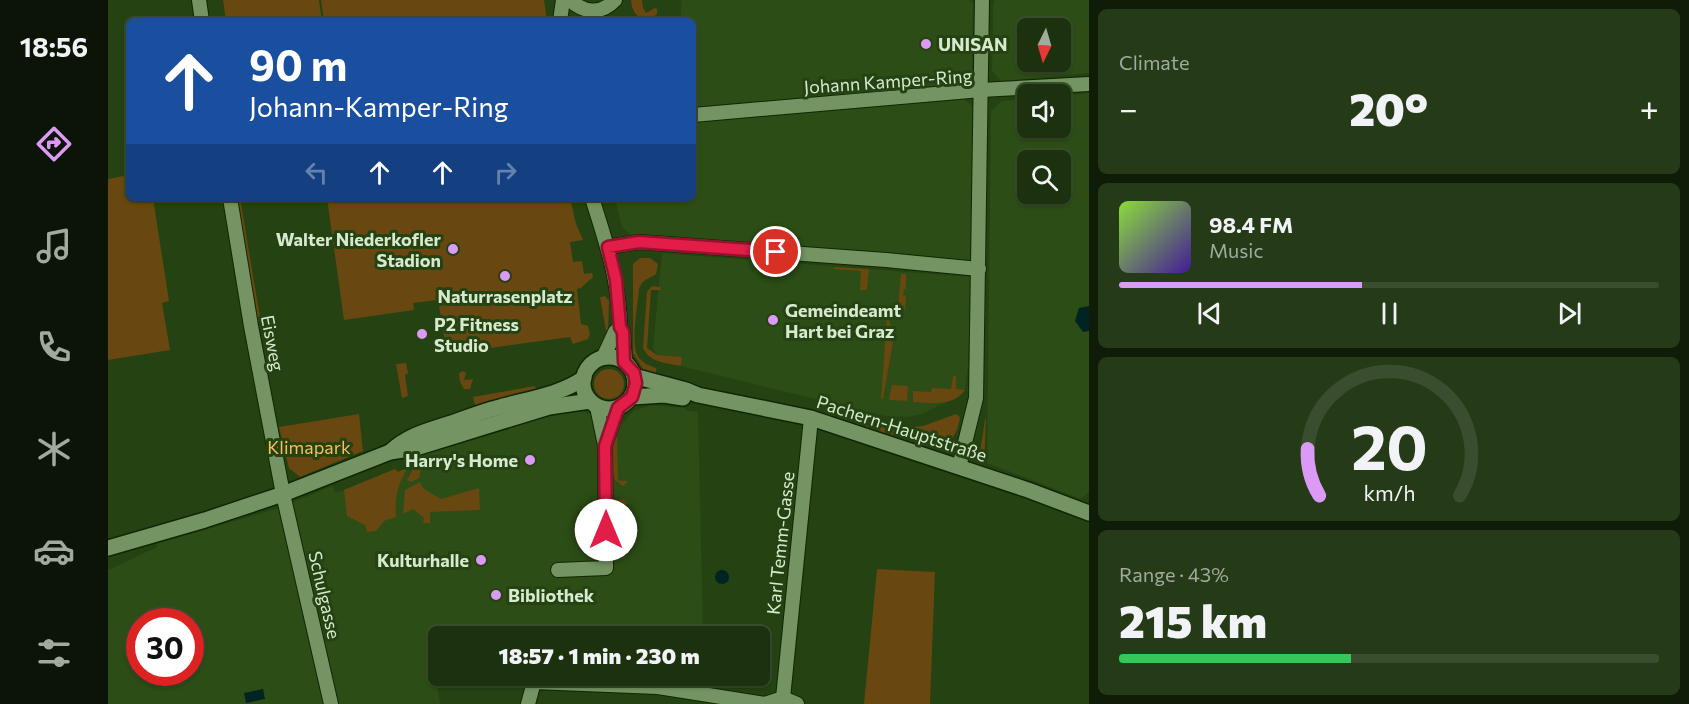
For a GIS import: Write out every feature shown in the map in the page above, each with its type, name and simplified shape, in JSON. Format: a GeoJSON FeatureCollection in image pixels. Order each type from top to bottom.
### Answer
{"type":"FeatureCollection","features":[{"type":"Feature","properties":{"kind":"main road"},"geometry":{"type":"LineString","coordinates":[[108,548],[283,495],[390,452],[416,448],[549,407],[593,404],[611,410],[618,408],[632,397],[635,388],[634,376],[624,362],[615,358],[603,358],[591,364],[584,378],[585,393],[593,404]]}},
{"type":"Feature","properties":{"kind":"main road","name":"Pachern-Hauptstraße"},"geometry":{"type":"LineString","coordinates":[[634,376],[698,395],[811,418],[1028,490],[1089,513]]}},
{"type":"Feature","properties":{"kind":"main road"},"geometry":{"type":"LineString","coordinates":[[390,452],[400,442],[414,435],[493,408],[546,396],[584,378]]}},
{"type":"Feature","properties":{"kind":"main road","name":"Pachern-Hauptstraße"},"geometry":{"type":"LineString","coordinates":[[632,397],[685,398],[698,395]]}},
{"type":"Feature","properties":{"kind":"street"},"geometry":{"type":"LineString","coordinates":[[199,0],[202,18]]}},
{"type":"Feature","properties":{"kind":"street"},"geometry":{"type":"LineString","coordinates":[[560,18],[563,0]]}},
{"type":"Feature","properties":{"kind":"street"},"geometry":{"type":"LineString","coordinates":[[570,0],[584,16],[609,6],[615,0]]}},
{"type":"Feature","properties":{"kind":"street"},"geometry":{"type":"LineString","coordinates":[[982,0],[981,90],[1089,84]]}},
{"type":"Feature","properties":{"kind":"street","name":"Johann Kamper-Ring"},"geometry":{"type":"LineString","coordinates":[[696,115],[981,90],[976,398],[959,467]]}},
{"type":"Feature","properties":{"kind":"street","name":"Eisweg"},"geometry":{"type":"LineString","coordinates":[[230,201],[283,495]]}},
{"type":"Feature","properties":{"kind":"street"},"geometry":{"type":"LineString","coordinates":[[593,201],[616,280],[620,327],[623,332],[624,362]]}},
{"type":"Feature","properties":{"kind":"street"},"geometry":{"type":"LineString","coordinates":[[608,247],[639,242],[979,269]]}},
{"type":"Feature","properties":{"kind":"street"},"geometry":{"type":"LineString","coordinates":[[603,358],[615,332],[620,327]]}},
{"type":"Feature","properties":{"kind":"street"},"geometry":{"type":"LineString","coordinates":[[558,570],[606,568],[605,446],[593,404]]}},
{"type":"Feature","properties":{"kind":"street"},"geometry":{"type":"LineString","coordinates":[[605,446],[618,408]]}},
{"type":"Feature","properties":{"kind":"street","name":"Karl Temm-Gasse"},"geometry":{"type":"LineString","coordinates":[[783,698],[811,418]]}},
{"type":"Feature","properties":{"kind":"street","name":"Schulgasse"},"geometry":{"type":"LineString","coordinates":[[283,495],[331,704]]}},
{"type":"Feature","properties":{"kind":"street"},"geometry":{"type":"LineString","coordinates":[[528,704],[534,682],[658,687],[765,704],[783,698],[797,704]]}},
{"type":"Feature","properties":{"kind":"shaded area"},"geometry":{"type":"Polygon","coordinates":[[[682,0],[969,0],[973,4],[972,73],[962,85],[696,108],[696,18],[680,18],[682,0]]]}},
{"type":"Feature","properties":{"kind":"shaded area"},"geometry":{"type":"Polygon","coordinates":[[[995,0],[1089,0],[1089,73],[1001,81],[992,71],[993,3],[995,0]]]}},
{"type":"Feature","properties":{"kind":"shaded area"},"geometry":{"type":"Polygon","coordinates":[[[1089,93],[1089,492],[1081,499],[987,463],[991,111],[1002,101],[1017,100],[1017,138],[1071,138],[1071,95],[1089,93]]]}},
{"type":"Feature","properties":{"kind":"shaded area"},"geometry":{"type":"Polygon","coordinates":[[[963,98],[973,107],[971,261],[631,235],[622,227],[616,201],[696,201],[696,122],[963,98]]]}},
{"type":"Feature","properties":{"kind":"shaded area"},"geometry":{"type":"Polygon","coordinates":[[[662,253],[971,277],[965,390],[961,395],[922,414],[908,417],[885,416],[676,365],[657,355],[653,348],[662,253]]]}},
{"type":"Feature","properties":{"kind":"shaded area"},"geometry":{"type":"Polygon","coordinates":[[[652,405],[685,408],[698,412],[703,626],[428,626],[428,686],[438,686],[440,704],[108,704],[108,570],[157,547],[158,543],[279,508],[332,486],[336,493],[395,469],[398,472],[408,468],[407,464],[427,452],[512,425],[578,410],[591,414],[598,425],[621,425],[633,411],[652,405]]]}},
{"type":"Feature","properties":{"kind":"green space"},"geometry":{"type":"Polygon","coordinates":[[[223,0],[319,0],[322,18],[226,18],[223,0]]]}},
{"type":"Feature","properties":{"kind":"green space"},"geometry":{"type":"Polygon","coordinates":[[[321,0],[544,0],[547,18],[324,18],[321,0]]]}},
{"type":"Feature","properties":{"kind":"green space"},"geometry":{"type":"Polygon","coordinates":[[[631,0],[642,0],[646,13],[655,8],[657,14],[652,18],[641,18],[633,8],[631,0]]]}},
{"type":"Feature","properties":{"kind":"green space"},"geometry":{"type":"Polygon","coordinates":[[[126,176],[126,201],[153,201],[169,301],[162,303],[170,350],[108,360],[108,179],[126,176]]]}},
{"type":"Feature","properties":{"kind":"green space"},"geometry":{"type":"Polygon","coordinates":[[[237,201],[241,201],[260,317],[269,322],[271,331],[266,333],[265,326],[256,317],[237,201]]]}},
{"type":"Feature","properties":{"kind":"green space","name":"Naturrasenplatz"},"geometry":{"type":"Polygon","coordinates":[[[327,201],[571,201],[576,224],[583,240],[570,242],[573,262],[582,261],[584,274],[592,273],[593,277],[577,289],[581,324],[588,326],[590,334],[588,339],[573,344],[570,337],[447,354],[438,300],[413,303],[414,310],[344,320],[327,201]]]}},
{"type":"Feature","properties":{"kind":"green space"},"geometry":{"type":"Polygon","coordinates":[[[640,258],[650,258],[658,264],[656,274],[644,281],[639,289],[635,336],[635,345],[640,359],[656,368],[656,374],[643,369],[633,353],[633,264],[640,258]]]}},
{"type":"Feature","properties":{"kind":"green space"},"geometry":{"type":"Polygon","coordinates":[[[835,267],[869,269],[867,290],[860,290],[861,271],[834,269],[835,267]]]}},
{"type":"Feature","properties":{"kind":"green space"},"geometry":{"type":"Polygon","coordinates":[[[901,274],[906,274],[906,289],[903,295],[906,296],[905,310],[896,309],[894,316],[889,312],[892,306],[898,306],[901,274]]]}},
{"type":"Feature","properties":{"kind":"green space"},"geometry":{"type":"Polygon","coordinates":[[[652,286],[660,287],[661,290],[651,290],[647,348],[657,355],[682,357],[681,366],[654,359],[643,348],[647,292],[652,286]]]}},
{"type":"Feature","properties":{"kind":"green space"},"geometry":{"type":"Polygon","coordinates":[[[605,296],[609,301],[608,330],[606,331],[600,297],[605,296]]]}},
{"type":"Feature","properties":{"kind":"green space"},"geometry":{"type":"Polygon","coordinates":[[[887,316],[894,332],[890,333],[889,341],[893,342],[883,399],[881,399],[887,316]]]}},
{"type":"Feature","properties":{"kind":"green space"},"geometry":{"type":"Polygon","coordinates":[[[406,363],[408,396],[402,398],[396,364],[406,363]]]}},
{"type":"Feature","properties":{"kind":"green space"},"geometry":{"type":"Polygon","coordinates":[[[609,369],[620,373],[624,384],[620,395],[609,399],[598,395],[594,384],[598,373],[609,369]]]}},
{"type":"Feature","properties":{"kind":"green space"},"geometry":{"type":"Polygon","coordinates":[[[463,371],[466,373],[464,380],[473,379],[470,389],[464,389],[460,382],[459,373],[463,371]]]}},
{"type":"Feature","properties":{"kind":"green space"},"geometry":{"type":"Polygon","coordinates":[[[953,376],[956,376],[956,389],[965,390],[954,399],[941,403],[913,402],[913,391],[931,392],[932,388],[951,389],[953,376]]]}},
{"type":"Feature","properties":{"kind":"green space"},"geometry":{"type":"Polygon","coordinates":[[[892,385],[908,386],[907,401],[889,400],[892,385]]]}},
{"type":"Feature","properties":{"kind":"green space"},"geometry":{"type":"Polygon","coordinates":[[[535,386],[536,389],[475,405],[473,397],[535,386]]]}},
{"type":"Feature","properties":{"kind":"green space","name":"Klimapark"},"geometry":{"type":"Polygon","coordinates":[[[359,414],[363,451],[300,477],[289,468],[279,427],[359,414]]]}},
{"type":"Feature","properties":{"kind":"green space"},"geometry":{"type":"Polygon","coordinates":[[[956,414],[960,417],[955,434],[947,442],[940,444],[904,438],[858,424],[859,420],[895,426],[923,426],[956,414]]]}},
{"type":"Feature","properties":{"kind":"green space"},"geometry":{"type":"Polygon","coordinates":[[[986,420],[984,464],[979,458],[986,420]]]}},
{"type":"Feature","properties":{"kind":"green space"},"geometry":{"type":"Polygon","coordinates":[[[613,433],[617,433],[618,479],[628,481],[623,486],[615,480],[612,468],[613,433]]]}},
{"type":"Feature","properties":{"kind":"green space"},"geometry":{"type":"Polygon","coordinates":[[[417,462],[422,465],[419,478],[411,482],[407,480],[417,462]]]}},
{"type":"Feature","properties":{"kind":"green space"},"geometry":{"type":"Polygon","coordinates":[[[408,467],[398,491],[396,517],[384,521],[376,531],[367,532],[365,525],[347,516],[344,490],[395,469],[398,472],[408,467]]]}},
{"type":"Feature","properties":{"kind":"green space"},"geometry":{"type":"Polygon","coordinates":[[[420,482],[424,489],[441,499],[479,488],[480,510],[430,512],[430,523],[423,523],[424,518],[413,509],[403,514],[405,490],[420,482]]]}},
{"type":"Feature","properties":{"kind":"green space"},"geometry":{"type":"Polygon","coordinates":[[[624,499],[628,504],[619,505],[619,544],[615,544],[613,541],[613,507],[617,500],[624,499]]]}},
{"type":"Feature","properties":{"kind":"green space"},"geometry":{"type":"Polygon","coordinates":[[[877,569],[935,572],[930,704],[864,704],[877,569]]]}},
{"type":"Feature","properties":{"kind":"water"},"geometry":{"type":"Polygon","coordinates":[[[1089,306],[1089,331],[1083,332],[1075,321],[1079,308],[1089,306]]]}},
{"type":"Feature","properties":{"kind":"water"},"geometry":{"type":"Polygon","coordinates":[[[719,570],[725,570],[729,577],[725,584],[719,584],[715,580],[715,574],[719,570]]]}},
{"type":"Feature","properties":{"kind":"water"},"geometry":{"type":"Polygon","coordinates":[[[263,689],[265,699],[246,703],[244,693],[263,689]]]}},
{"type":"Feature","properties":{"kind":"place","name":"UNISAN"},"geometry":{"type":"Point","coordinates":[926,44]}},
{"type":"Feature","properties":{"kind":"place","name":"Walter Niederkofler Stadion"},"geometry":{"type":"Point","coordinates":[453,249]}},
{"type":"Feature","properties":{"kind":"place","name":"Naturrasenplatz"},"geometry":{"type":"Point","coordinates":[505,276]}},
{"type":"Feature","properties":{"kind":"place","name":"Gemeindeamt Hart bei Graz"},"geometry":{"type":"Point","coordinates":[773,320]}},
{"type":"Feature","properties":{"kind":"place","name":"P2 Fitness Studio"},"geometry":{"type":"Point","coordinates":[422,334]}},
{"type":"Feature","properties":{"kind":"place","name":"Harry's Home"},"geometry":{"type":"Point","coordinates":[530,460]}},
{"type":"Feature","properties":{"kind":"place","name":"Kulturhalle"},"geometry":{"type":"Point","coordinates":[481,560]}},
{"type":"Feature","properties":{"kind":"place","name":"Bibliothek"},"geometry":{"type":"Point","coordinates":[496,595]}},
{"type":"Feature","properties":{"kind":"route"},"geometry":{"type":"LineString","coordinates":[[606,530],[605,446],[618,408],[625,405],[632,397],[636,383],[634,373],[624,362],[619,300],[608,247],[639,242],[776,252]]}}]}
